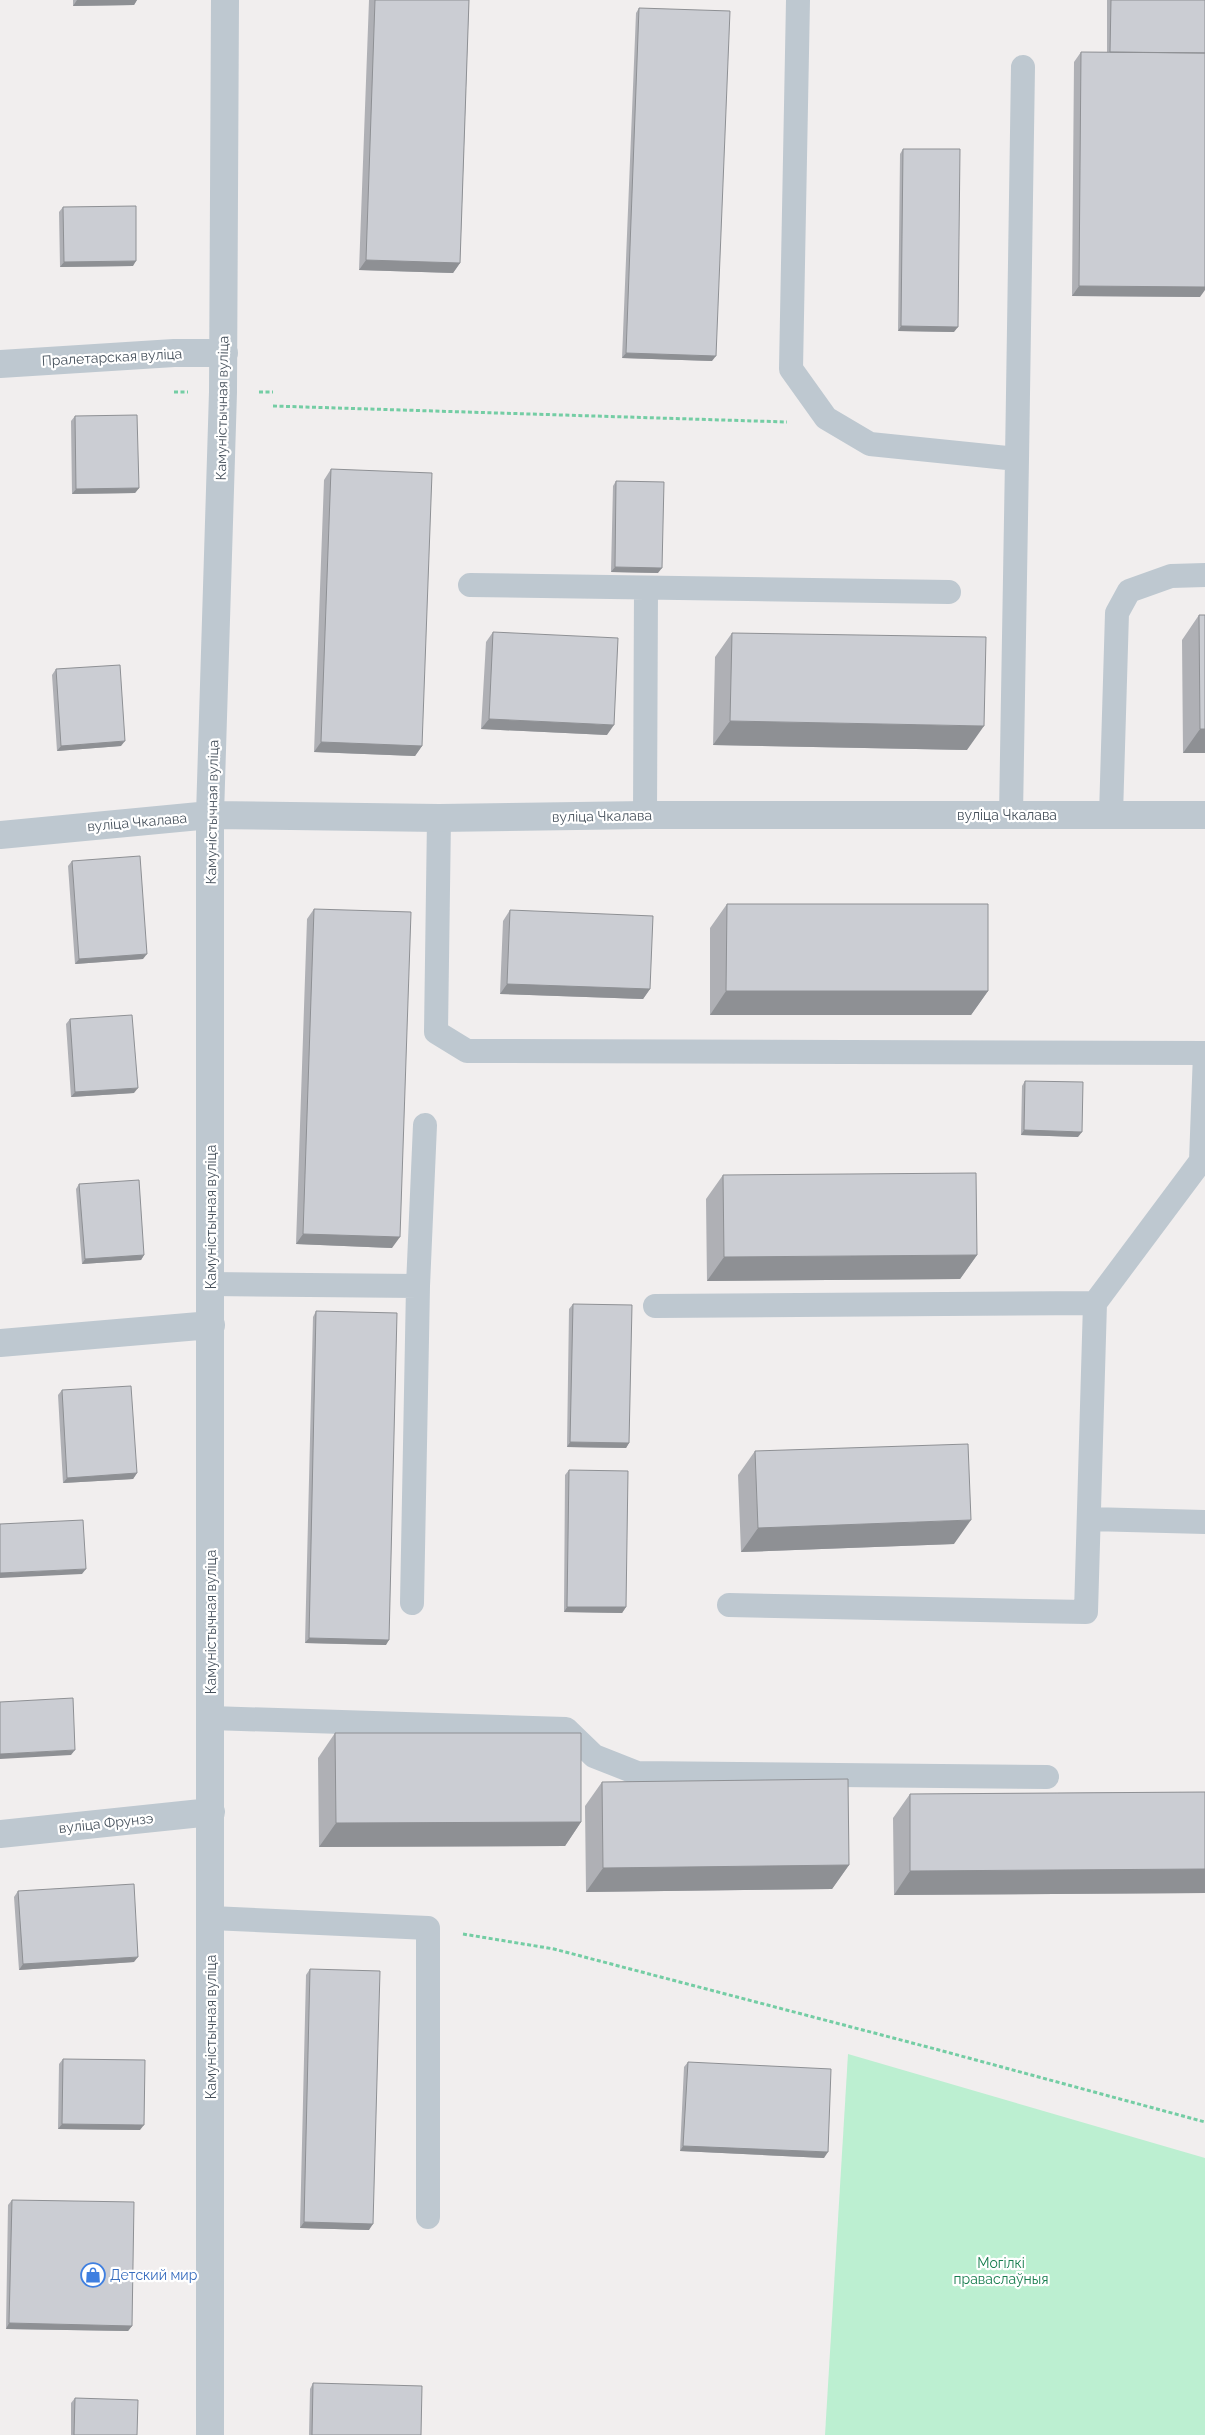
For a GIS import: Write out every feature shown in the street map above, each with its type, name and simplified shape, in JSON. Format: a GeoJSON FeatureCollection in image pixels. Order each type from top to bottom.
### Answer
{"type":"FeatureCollection","features":[{"type":"Feature","properties":{"kind":"street","name":"Камуністычная вуліца"},"geometry":{"type":"LineString","coordinates":[[210,2435],[210,815],[224,353],[225,0]]}},
{"type":"Feature","properties":{"kind":"street","name":"Пралетарская вуліца"},"geometry":{"type":"LineString","coordinates":[[0,364],[174,353],[224,353]]}},
{"type":"Feature","properties":{"kind":"street","name":"вуліца Чкалава"},"geometry":{"type":"LineString","coordinates":[[0,835],[210,815],[439,818],[645,815],[1205,815]]}},
{"type":"Feature","properties":{"kind":"street"},"geometry":{"type":"LineString","coordinates":[[0,1343],[211,1325]]}},
{"type":"Feature","properties":{"kind":"street","name":"вуліца Фрунзэ"},"geometry":{"type":"LineString","coordinates":[[0,1834],[211,1812]]}},
{"type":"Feature","properties":{"kind":"lane"},"geometry":{"type":"LineString","coordinates":[[798,0],[791,369],[826,418],[870,444],[1018,459]]}},
{"type":"Feature","properties":{"kind":"lane"},"geometry":{"type":"LineString","coordinates":[[1011,815],[1023,67]]}},
{"type":"Feature","properties":{"kind":"lane"},"geometry":{"type":"LineString","coordinates":[[1111,815],[1117,613],[1129,591],[1171,576],[1205,576]]}},
{"type":"Feature","properties":{"kind":"lane"},"geometry":{"type":"LineString","coordinates":[[470,585],[949,592]]}},
{"type":"Feature","properties":{"kind":"lane"},"geometry":{"type":"LineString","coordinates":[[645,815],[646,588]]}},
{"type":"Feature","properties":{"kind":"lane"},"geometry":{"type":"LineString","coordinates":[[439,818],[436,1032],[467,1051],[1205,1054],[1203,1161],[1095,1303],[1086,1612],[729,1605]]}},
{"type":"Feature","properties":{"kind":"lane"},"geometry":{"type":"LineString","coordinates":[[412,1603],[418,1286],[425,1125]]}},
{"type":"Feature","properties":{"kind":"lane"},"geometry":{"type":"LineString","coordinates":[[211,1284],[418,1286]]}},
{"type":"Feature","properties":{"kind":"lane"},"geometry":{"type":"LineString","coordinates":[[655,1306],[1095,1303]]}},
{"type":"Feature","properties":{"kind":"lane"},"geometry":{"type":"LineString","coordinates":[[1089,1519],[1205,1522]]}},
{"type":"Feature","properties":{"kind":"lane"},"geometry":{"type":"LineString","coordinates":[[211,1718],[566,1729],[594,1756],[637,1773],[1046,1777]]}},
{"type":"Feature","properties":{"kind":"lane"},"geometry":{"type":"LineString","coordinates":[[211,1918],[428,1928],[428,2217]]}},
{"type":"Feature","properties":{"kind":"path"},"geometry":{"type":"LineString","coordinates":[[273,406],[776,423],[826,418]]}},
{"type":"Feature","properties":{"kind":"path"},"geometry":{"type":"LineString","coordinates":[[428,1928],[554,1949],[940,2050],[1205,2122]]}},
{"type":"Feature","properties":{"kind":"green space","name":"Могілкі праваслаўныя"},"geometry":{"type":"Polygon","coordinates":[[[848,2054],[1205,2158],[1205,2435],[825,2435],[848,2054]]]}},
{"type":"Feature","properties":{"kind":"building"},"geometry":{"type":"Polygon","coordinates":[[[375,0],[469,0],[460,263],[366,260],[375,0]]]}},
{"type":"Feature","properties":{"kind":"building"},"geometry":{"type":"Polygon","coordinates":[[[1111,0],[1205,0],[1205,53],[1110,52],[1111,0]]]}},
{"type":"Feature","properties":{"kind":"building"},"geometry":{"type":"Polygon","coordinates":[[[639,8],[730,11],[716,356],[626,353],[639,8]]]}},
{"type":"Feature","properties":{"kind":"building"},"geometry":{"type":"Polygon","coordinates":[[[1081,52],[1205,53],[1205,287],[1079,286],[1081,52]]]}},
{"type":"Feature","properties":{"kind":"building"},"geometry":{"type":"Polygon","coordinates":[[[903,149],[960,149],[958,327],[901,326],[903,149]]]}},
{"type":"Feature","properties":{"kind":"building"},"geometry":{"type":"Polygon","coordinates":[[[136,206],[136,261],[64,262],[63,207],[136,206]]]}},
{"type":"Feature","properties":{"kind":"building"},"geometry":{"type":"Polygon","coordinates":[[[137,415],[139,488],[76,489],[75,416],[137,415]]]}},
{"type":"Feature","properties":{"kind":"building"},"geometry":{"type":"Polygon","coordinates":[[[331,469],[432,473],[422,746],[321,742],[331,469]]]}},
{"type":"Feature","properties":{"kind":"building"},"geometry":{"type":"Polygon","coordinates":[[[616,481],[664,482],[662,568],[615,567],[616,481]]]}},
{"type":"Feature","properties":{"kind":"building"},"geometry":{"type":"Polygon","coordinates":[[[1199,615],[1205,615],[1205,729],[1200,729],[1199,615]]]}},
{"type":"Feature","properties":{"kind":"building"},"geometry":{"type":"Polygon","coordinates":[[[493,632],[618,638],[614,725],[489,719],[493,632]]]}},
{"type":"Feature","properties":{"kind":"building"},"geometry":{"type":"Polygon","coordinates":[[[732,633],[986,637],[984,726],[730,721],[732,633]]]}},
{"type":"Feature","properties":{"kind":"building"},"geometry":{"type":"Polygon","coordinates":[[[120,665],[125,741],[61,746],[56,669],[120,665]]]}},
{"type":"Feature","properties":{"kind":"building"},"geometry":{"type":"Polygon","coordinates":[[[140,856],[147,954],[79,959],[72,861],[140,856]]]}},
{"type":"Feature","properties":{"kind":"building"},"geometry":{"type":"Polygon","coordinates":[[[727,904],[988,904],[988,991],[726,991],[727,904]]]}},
{"type":"Feature","properties":{"kind":"building"},"geometry":{"type":"Polygon","coordinates":[[[314,909],[411,912],[400,1237],[303,1234],[314,909]]]}},
{"type":"Feature","properties":{"kind":"building"},"geometry":{"type":"Polygon","coordinates":[[[510,910],[653,916],[650,989],[507,984],[510,910]]]}},
{"type":"Feature","properties":{"kind":"building"},"geometry":{"type":"Polygon","coordinates":[[[132,1015],[138,1088],[75,1092],[70,1019],[132,1015]]]}},
{"type":"Feature","properties":{"kind":"building"},"geometry":{"type":"Polygon","coordinates":[[[1025,1081],[1083,1082],[1082,1132],[1024,1130],[1025,1081]]]}},
{"type":"Feature","properties":{"kind":"building"},"geometry":{"type":"Polygon","coordinates":[[[976,1173],[977,1255],[724,1257],[723,1175],[976,1173]]]}},
{"type":"Feature","properties":{"kind":"building"},"geometry":{"type":"Polygon","coordinates":[[[139,1180],[144,1255],[85,1259],[79,1184],[139,1180]]]}},
{"type":"Feature","properties":{"kind":"building"},"geometry":{"type":"Polygon","coordinates":[[[573,1304],[632,1305],[629,1443],[570,1442],[573,1304]]]}},
{"type":"Feature","properties":{"kind":"building"},"geometry":{"type":"Polygon","coordinates":[[[316,1311],[397,1313],[389,1640],[309,1638],[316,1311]]]}},
{"type":"Feature","properties":{"kind":"building"},"geometry":{"type":"Polygon","coordinates":[[[131,1386],[137,1473],[67,1478],[62,1390],[131,1386]]]}},
{"type":"Feature","properties":{"kind":"building"},"geometry":{"type":"Polygon","coordinates":[[[968,1444],[971,1520],[758,1528],[755,1451],[968,1444]]]}},
{"type":"Feature","properties":{"kind":"building"},"geometry":{"type":"Polygon","coordinates":[[[569,1470],[628,1471],[626,1607],[567,1607],[569,1470]]]}},
{"type":"Feature","properties":{"kind":"building"},"geometry":{"type":"Polygon","coordinates":[[[83,1520],[86,1569],[0,1573],[0,1524],[83,1520]]]}},
{"type":"Feature","properties":{"kind":"building"},"geometry":{"type":"Polygon","coordinates":[[[73,1698],[75,1750],[0,1754],[0,1702],[73,1698]]]}},
{"type":"Feature","properties":{"kind":"building"},"geometry":{"type":"Polygon","coordinates":[[[335,1733],[581,1733],[581,1822],[336,1823],[335,1733]]]}},
{"type":"Feature","properties":{"kind":"building"},"geometry":{"type":"Polygon","coordinates":[[[848,1779],[849,1865],[603,1868],[602,1782],[848,1779]]]}},
{"type":"Feature","properties":{"kind":"building"},"geometry":{"type":"Polygon","coordinates":[[[1205,1792],[1205,1869],[910,1871],[910,1794],[1205,1792]]]}},
{"type":"Feature","properties":{"kind":"building"},"geometry":{"type":"Polygon","coordinates":[[[134,1884],[138,1957],[23,1964],[18,1891],[134,1884]]]}},
{"type":"Feature","properties":{"kind":"building"},"geometry":{"type":"Polygon","coordinates":[[[310,1969],[380,1971],[373,2224],[304,2222],[310,1969]]]}},
{"type":"Feature","properties":{"kind":"building"},"geometry":{"type":"Polygon","coordinates":[[[63,2059],[145,2060],[144,2125],[62,2124],[63,2059]]]}},
{"type":"Feature","properties":{"kind":"building"},"geometry":{"type":"Polygon","coordinates":[[[688,2062],[831,2069],[828,2152],[683,2146],[688,2062]]]}},
{"type":"Feature","properties":{"kind":"building"},"geometry":{"type":"Polygon","coordinates":[[[12,2200],[134,2202],[132,2326],[9,2323],[12,2200]]]}},
{"type":"Feature","properties":{"kind":"building"},"geometry":{"type":"Polygon","coordinates":[[[313,2383],[422,2386],[421,2435],[312,2435],[313,2383]]]}},
{"type":"Feature","properties":{"kind":"building"},"geometry":{"type":"Polygon","coordinates":[[[75,2398],[138,2400],[137,2435],[74,2435],[75,2398]]]}},
{"type":"Feature","properties":{"kind":"place","name":"Детский мир"},"geometry":{"type":"Point","coordinates":[93,2275]}}]}
